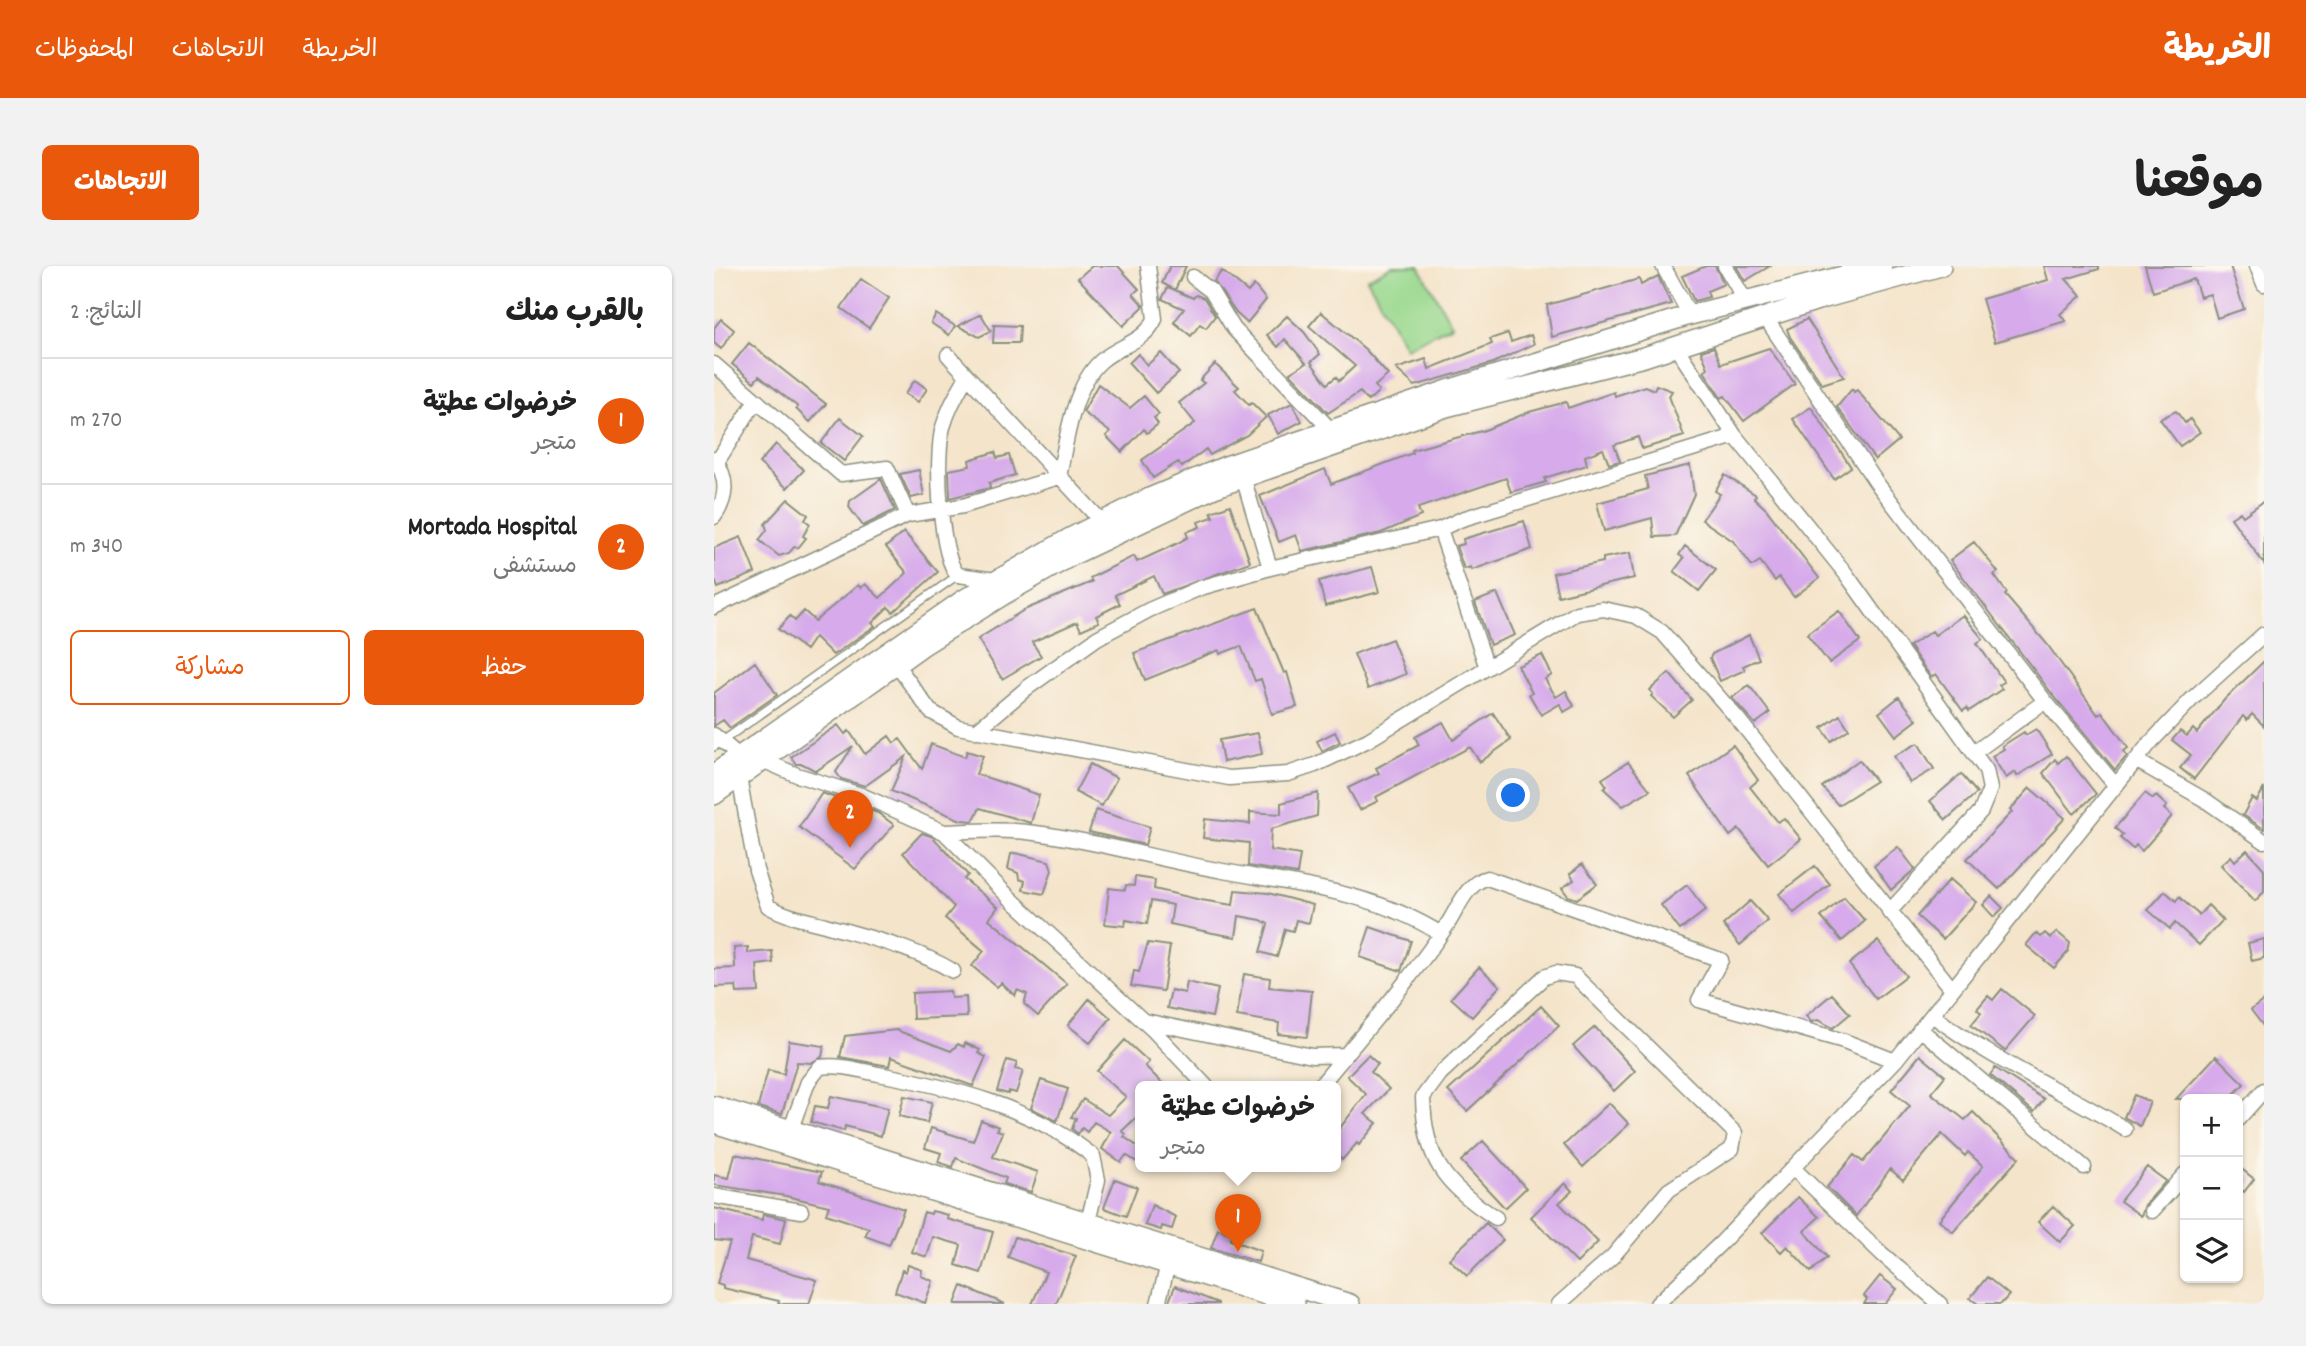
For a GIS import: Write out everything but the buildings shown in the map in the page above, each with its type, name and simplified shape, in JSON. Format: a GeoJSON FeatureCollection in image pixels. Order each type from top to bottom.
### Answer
{"type":"FeatureCollection","features":[{"type":"Feature","properties":{"kind":"main road"},"geometry":{"type":"LineString","coordinates":[[714,774],[909,636],[998,581],[1102,522],[1215,471],[1330,429],[1636,332],[1849,270],[1882,266]]}},
{"type":"Feature","properties":{"kind":"main road"},"geometry":{"type":"LineString","coordinates":[[714,795],[896,664],[1073,555],[1153,515],[1243,477],[1446,407],[1644,357],[1765,317],[1941,266]]}},
{"type":"Feature","properties":{"kind":"main road"},"geometry":{"type":"LineString","coordinates":[[1695,314],[1705,337]]}},
{"type":"Feature","properties":{"kind":"main road"},"geometry":{"type":"LineString","coordinates":[[1636,332],[1638,346],[1644,357]]}},
{"type":"Feature","properties":{"kind":"main road"},"geometry":{"type":"LineString","coordinates":[[714,1106],[1350,1304]]}},
{"type":"Feature","properties":{"kind":"main road"},"geometry":{"type":"LineString","coordinates":[[714,1123],[1295,1304]]}},
{"type":"Feature","properties":{"kind":"street"},"geometry":{"type":"LineString","coordinates":[[1059,477],[1073,411],[1091,374],[1101,361],[1143,336],[1155,319],[1148,266]]}},
{"type":"Feature","properties":{"kind":"street"},"geometry":{"type":"LineString","coordinates":[[1663,266],[1695,314]]}},
{"type":"Feature","properties":{"kind":"street"},"geometry":{"type":"LineString","coordinates":[[1725,266],[1745,300]]}},
{"type":"Feature","properties":{"kind":"street"},"geometry":{"type":"LineString","coordinates":[[2257,266],[2264,284]]}},
{"type":"Feature","properties":{"kind":"street"},"geometry":{"type":"LineString","coordinates":[[1193,277],[1211,291],[1234,329],[1330,429]]}},
{"type":"Feature","properties":{"kind":"street"},"geometry":{"type":"LineString","coordinates":[[1765,317],[1876,482],[2045,701],[2116,786]]}},
{"type":"Feature","properties":{"kind":"street"},"geometry":{"type":"LineString","coordinates":[[1676,347],[1735,436],[1846,574],[1975,752],[1989,781],[1986,802],[1889,912]]}},
{"type":"Feature","properties":{"kind":"street"},"geometry":{"type":"LineString","coordinates":[[947,355],[1102,522]]}},
{"type":"Feature","properties":{"kind":"street"},"geometry":{"type":"LineString","coordinates":[[714,364],[841,474],[887,468],[908,515]]}},
{"type":"Feature","properties":{"kind":"street"},"geometry":{"type":"LineString","coordinates":[[966,378],[942,428],[939,458],[948,554],[958,575],[998,581]]}},
{"type":"Feature","properties":{"kind":"street"},"geometry":{"type":"LineString","coordinates":[[714,517],[725,493],[715,461],[755,402]]}},
{"type":"Feature","properties":{"kind":"street"},"geometry":{"type":"LineString","coordinates":[[976,731],[1027,688],[1097,638],[1200,588],[1270,568],[1440,529],[1462,519],[1735,436]]}},
{"type":"Feature","properties":{"kind":"street"},"geometry":{"type":"LineString","coordinates":[[714,607],[908,515],[943,510],[1059,477]]}},
{"type":"Feature","properties":{"kind":"street"},"geometry":{"type":"LineString","coordinates":[[1243,477],[1270,568]]}},
{"type":"Feature","properties":{"kind":"street"},"geometry":{"type":"LineString","coordinates":[[1440,529],[1487,668]]}},
{"type":"Feature","properties":{"kind":"street"},"geometry":{"type":"LineString","coordinates":[[896,664],[930,711],[958,727],[1229,778],[1261,778],[1288,774],[1315,765],[1368,740],[1577,614],[1603,609],[1636,616],[1662,632],[1738,719],[1952,989]]}},
{"type":"Feature","properties":{"kind":"street"},"geometry":{"type":"LineString","coordinates":[[1657,1304],[1895,1061],[2137,761],[2193,698],[2264,634]]}},
{"type":"Feature","properties":{"kind":"street"},"geometry":{"type":"LineString","coordinates":[[1975,752],[2045,701]]}},
{"type":"Feature","properties":{"kind":"street"},"geometry":{"type":"LineString","coordinates":[[717,741],[739,756]]}},
{"type":"Feature","properties":{"kind":"street"},"geometry":{"type":"LineString","coordinates":[[762,760],[797,775],[861,795],[944,832],[1010,898],[1143,1020],[1201,1081]]}},
{"type":"Feature","properties":{"kind":"street"},"geometry":{"type":"LineString","coordinates":[[2137,761],[2205,800],[2264,841]]}},
{"type":"Feature","properties":{"kind":"street"},"geometry":{"type":"LineString","coordinates":[[739,777],[756,870],[768,906],[790,915],[901,946],[931,958],[953,971]]}},
{"type":"Feature","properties":{"kind":"street"},"geometry":{"type":"LineString","coordinates":[[944,832],[1033,833],[1222,871],[1304,884],[1383,905],[1415,917],[1441,934]]}},
{"type":"Feature","properties":{"kind":"street"},"geometry":{"type":"LineString","coordinates":[[1324,1081],[1441,934],[1474,883],[1487,878],[1721,960],[1699,1000],[1844,1041],[1895,1061]]}},
{"type":"Feature","properties":{"kind":"street"},"geometry":{"type":"LineString","coordinates":[[1496,1218],[1467,1199],[1450,1182],[1428,1146],[1423,1097],[1440,1074],[1544,976],[1556,973],[1575,976],[1735,1133],[1732,1149],[1670,1190],[1613,1256],[1559,1304]]}},
{"type":"Feature","properties":{"kind":"street"},"geometry":{"type":"LineString","coordinates":[[1932,1015],[1972,1045],[2076,1099],[2125,1129]]}},
{"type":"Feature","properties":{"kind":"street"},"geometry":{"type":"LineString","coordinates":[[1143,1020],[1312,1056],[1345,1055]]}},
{"type":"Feature","properties":{"kind":"street"},"geometry":{"type":"LineString","coordinates":[[1920,1029],[2084,1167]]}},
{"type":"Feature","properties":{"kind":"street"},"geometry":{"type":"LineString","coordinates":[[790,1131],[808,1082],[820,1067],[831,1065],[897,1077],[980,1097],[1027,1118],[1093,1156],[1098,1180],[1088,1222]]}},
{"type":"Feature","properties":{"kind":"street"},"geometry":{"type":"LineString","coordinates":[[2243,1113],[2264,1090]]}},
{"type":"Feature","properties":{"kind":"street"},"geometry":{"type":"LineString","coordinates":[[1793,1168],[1882,1254],[1940,1304]]}},
{"type":"Feature","properties":{"kind":"street"},"geometry":{"type":"LineString","coordinates":[[2152,1212],[2180,1180]]}},
{"type":"Feature","properties":{"kind":"street"},"geometry":{"type":"LineString","coordinates":[[714,1196],[801,1211]]}},
{"type":"Feature","properties":{"kind":"street"},"geometry":{"type":"LineString","coordinates":[[1158,1304],[1168,1264]]}},
{"type":"Feature","properties":{"kind":"lane"},"geometry":{"type":"LineString","coordinates":[[717,741],[958,575]]}},
{"type":"Feature","properties":{"kind":"green space"},"geometry":{"type":"Polygon","coordinates":[[[1392,266],[1419,266],[1452,325],[1406,348],[1367,279],[1392,266]]]}},
{"type":"Feature","properties":{"kind":"place","name":"Mortada Hospital"},"geometry":{"type":"Point","coordinates":[850,848]}},
{"type":"Feature","properties":{"kind":"place","name":"خرضوات عطيّة"},"geometry":{"type":"Point","coordinates":[1238,1252]}}]}
